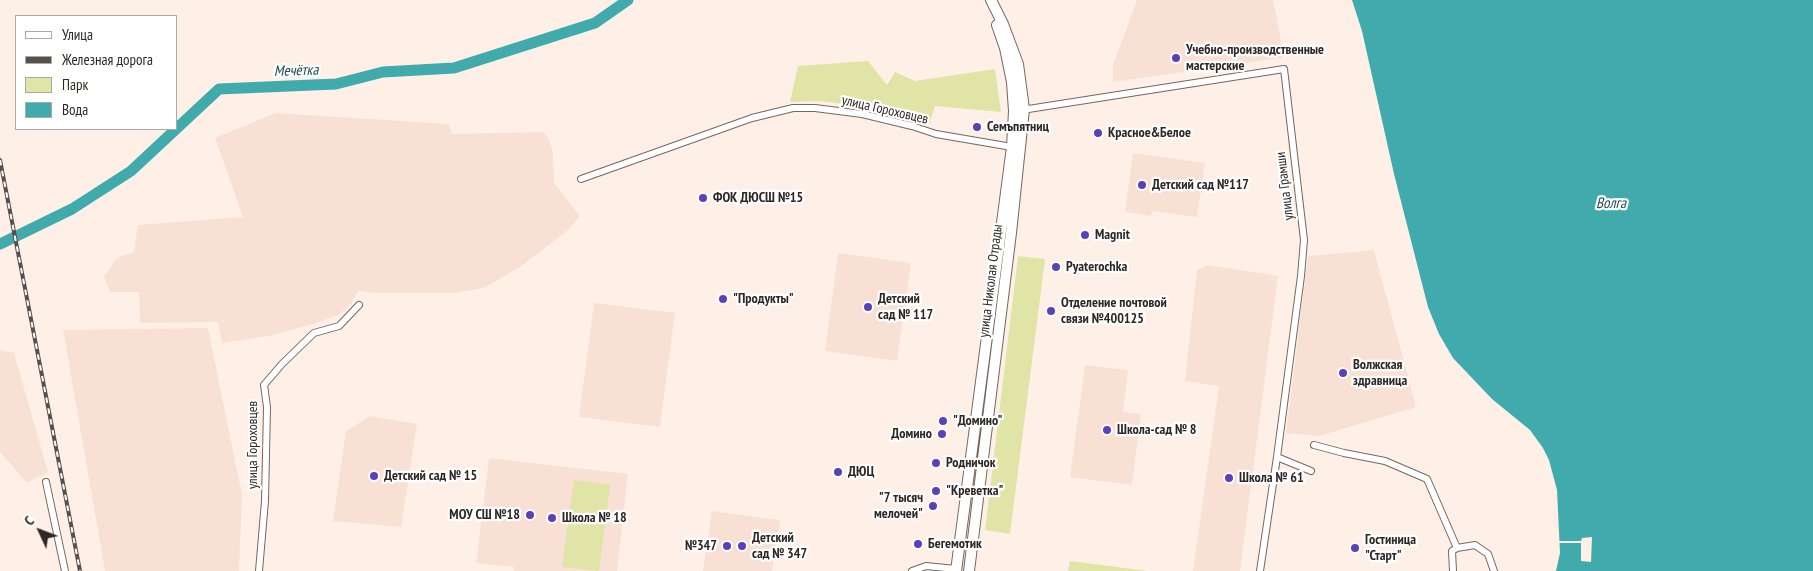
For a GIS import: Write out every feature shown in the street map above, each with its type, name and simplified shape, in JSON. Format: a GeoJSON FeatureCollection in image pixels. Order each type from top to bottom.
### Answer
{"type":"FeatureCollection","features":[{"type":"Feature","properties":{"kind":"main road","name":"улица Николая Отрады"},"geometry":{"type":"LineString","coordinates":[[969,571],[1011,232],[1019,110],[1018,64],[1004,24],[987,2]]}},
{"type":"Feature","properties":{"kind":"main road","name":"улица Николая Отрады"},"geometry":{"type":"LineString","coordinates":[[956,570],[1012,147],[1019,110],[1005,48],[987,2]]}},
{"type":"Feature","properties":{"kind":"street","name":"улица Грамши"},"geometry":{"type":"LineString","coordinates":[[1019,110],[1284,69],[1304,240],[1277,457],[1260,571]]}},
{"type":"Feature","properties":{"kind":"street","name":"улица Гороховцев"},"geometry":{"type":"LineString","coordinates":[[581,179],[752,118],[792,108],[815,108],[862,114],[936,134],[1012,147]]}},
{"type":"Feature","properties":{"kind":"street","name":"улица Гороховцев"},"geometry":{"type":"LineString","coordinates":[[259,571],[265,484],[267,407],[264,385],[282,364],[314,333],[338,326],[359,305]]}},
{"type":"Feature","properties":{"kind":"street"},"geometry":{"type":"LineString","coordinates":[[1314,445],[1385,461],[1427,479],[1457,548]]}},
{"type":"Feature","properties":{"kind":"street"},"geometry":{"type":"LineString","coordinates":[[1277,457],[1311,471]]}},
{"type":"Feature","properties":{"kind":"street"},"geometry":{"type":"LineString","coordinates":[[46,482],[63,570]]}},
{"type":"Feature","properties":{"kind":"street"},"geometry":{"type":"LineString","coordinates":[[1451,571],[1452,552],[1457,548],[1475,545],[1488,554],[1494,571]]}},
{"type":"Feature","properties":{"kind":"street"},"geometry":{"type":"LineString","coordinates":[[912,571],[926,566],[956,570]]}},
{"type":"Feature","properties":{"kind":"shaded area"},"geometry":{"type":"Polygon","coordinates":[[[1137,0],[1273,0],[1284,56],[1281,58],[1113,82],[1113,65],[1137,0]]]}},
{"type":"Feature","properties":{"kind":"shaded area"},"geometry":{"type":"Polygon","coordinates":[[[276,113],[449,124],[452,134],[544,132],[549,139],[553,153],[554,183],[580,216],[568,230],[520,267],[484,288],[454,293],[377,293],[358,291],[350,305],[338,315],[269,336],[222,343],[218,322],[140,323],[139,292],[110,292],[104,277],[117,258],[134,252],[138,225],[243,217],[215,138],[276,113]]]}},
{"type":"Feature","properties":{"kind":"shaded area"},"geometry":{"type":"Polygon","coordinates":[[[1133,153],[1205,163],[1197,217],[1152,211],[1151,216],[1125,212],[1133,153]]]}},
{"type":"Feature","properties":{"kind":"shaded area"},"geometry":{"type":"Polygon","coordinates":[[[1374,250],[1416,407],[1319,436],[1286,433],[1308,256],[1374,250]]]}},
{"type":"Feature","properties":{"kind":"shaded area","name":"Детский сад № 117"},"geometry":{"type":"Polygon","coordinates":[[[838,253],[911,263],[897,361],[825,351],[838,253]]]}},
{"type":"Feature","properties":{"kind":"shaded area","name":"Школа № 61"},"geometry":{"type":"Polygon","coordinates":[[[1208,265],[1278,276],[1240,571],[1193,571],[1219,386],[1185,381],[1197,270],[1208,265]]]}},
{"type":"Feature","properties":{"kind":"shaded area"},"geometry":{"type":"Polygon","coordinates":[[[594,303],[675,313],[660,427],[579,417],[594,303]]]}},
{"type":"Feature","properties":{"kind":"shaded area"},"geometry":{"type":"Polygon","coordinates":[[[208,328],[242,495],[239,571],[105,571],[63,330],[208,328]]]}},
{"type":"Feature","properties":{"kind":"shaded area"},"geometry":{"type":"Polygon","coordinates":[[[0,350],[14,353],[48,472],[27,483],[0,452],[0,350]]]}},
{"type":"Feature","properties":{"kind":"shaded area"},"geometry":{"type":"Polygon","coordinates":[[[1085,365],[1128,370],[1123,412],[1141,414],[1132,485],[1070,477],[1085,365]]]}},
{"type":"Feature","properties":{"kind":"shaded area","name":"Детский сад № 15"},"geometry":{"type":"Polygon","coordinates":[[[370,416],[417,424],[401,527],[333,521],[346,431],[370,416]]]}},
{"type":"Feature","properties":{"kind":"shaded area","name":"Школа № 18"},"geometry":{"type":"Polygon","coordinates":[[[489,458],[628,474],[617,571],[514,571],[514,567],[476,563],[489,458]]]}},
{"type":"Feature","properties":{"kind":"shaded area","name":"Детский сад № 347"},"geometry":{"type":"Polygon","coordinates":[[[712,511],[780,520],[772,571],[703,571],[712,511]]]}},
{"type":"Feature","properties":{"kind":"green space"},"geometry":{"type":"Polygon","coordinates":[[[868,61],[887,85],[895,72],[915,81],[995,69],[1001,112],[935,106],[929,124],[863,106],[819,101],[790,102],[798,66],[868,61]]]}},
{"type":"Feature","properties":{"kind":"green space"},"geometry":{"type":"Polygon","coordinates":[[[1018,256],[1045,259],[1010,534],[985,530],[1018,256]]]}},
{"type":"Feature","properties":{"kind":"green space"},"geometry":{"type":"Polygon","coordinates":[[[574,480],[610,485],[599,571],[562,567],[574,480]]]}},
{"type":"Feature","properties":{"kind":"green space"},"geometry":{"type":"Polygon","coordinates":[[[1070,561],[1148,571],[1068,571],[1070,561]]]}},
{"type":"Feature","properties":{"kind":"water","name":"Волга"},"geometry":{"type":"Polygon","coordinates":[[[1352,0],[1813,0],[1813,571],[1556,571],[1560,553],[1557,490],[1549,460],[1530,430],[1492,399],[1453,358],[1439,334],[1428,307],[1394,174],[1362,31],[1352,0]]]}},
{"type":"Feature","properties":{"kind":"pier"},"geometry":{"type":"Polygon","coordinates":[[[1592,537],[1591,562],[1581,561],[1581,543],[1559,543],[1559,541],[1581,541],[1582,538],[1592,537]]]}},
{"type":"Feature","properties":{"kind":"waterway","name":"Мечётка"},"geometry":{"type":"LineString","coordinates":[[178,127],[219,89],[336,84],[383,72],[454,68],[595,23],[628,0]]}},
{"type":"Feature","properties":{"kind":"waterway","name":"Мечётка"},"geometry":{"type":"LineString","coordinates":[[0,244],[72,209],[131,171],[175,130]]}},
{"type":"Feature","properties":{"kind":"railway"},"geometry":{"type":"LineString","coordinates":[[0,160],[80,571]]}},
{"type":"Feature","properties":{"kind":"place","name":"Учебно-производственные мастерские"},"geometry":{"type":"Point","coordinates":[1176,58]}},
{"type":"Feature","properties":{"kind":"place","name":"Семъпятниц"},"geometry":{"type":"Point","coordinates":[977,127]}},
{"type":"Feature","properties":{"kind":"place","name":"Красное&Белое"},"geometry":{"type":"Point","coordinates":[1098,133]}},
{"type":"Feature","properties":{"kind":"place","name":"Детский сад №117"},"geometry":{"type":"Point","coordinates":[1142,185]}},
{"type":"Feature","properties":{"kind":"place","name":"ФОК ДЮСШ №15"},"geometry":{"type":"Point","coordinates":[703,198]}},
{"type":"Feature","properties":{"kind":"place","name":"Magnit"},"geometry":{"type":"Point","coordinates":[1085,235]}},
{"type":"Feature","properties":{"kind":"place","name":"Pyaterochka"},"geometry":{"type":"Point","coordinates":[1056,267]}},
{"type":"Feature","properties":{"kind":"place","name":"\"Продукты\""},"geometry":{"type":"Point","coordinates":[723,299]}},
{"type":"Feature","properties":{"kind":"place","name":"Детский сад № 117"},"geometry":{"type":"Point","coordinates":[868,307]}},
{"type":"Feature","properties":{"kind":"place","name":"Отделение почтовой связи №400125"},"geometry":{"type":"Point","coordinates":[1051,311]}},
{"type":"Feature","properties":{"kind":"place","name":"Волжская здравница"},"geometry":{"type":"Point","coordinates":[1343,373]}},
{"type":"Feature","properties":{"kind":"place","name":"\"Домино\""},"geometry":{"type":"Point","coordinates":[943,421]}},
{"type":"Feature","properties":{"kind":"place","name":"Школа-сад № 8"},"geometry":{"type":"Point","coordinates":[1107,430]}},
{"type":"Feature","properties":{"kind":"place","name":"Домино"},"geometry":{"type":"Point","coordinates":[942,434]}},
{"type":"Feature","properties":{"kind":"place","name":"Родничок"},"geometry":{"type":"Point","coordinates":[936,463]}},
{"type":"Feature","properties":{"kind":"place","name":"ДЮЦ"},"geometry":{"type":"Point","coordinates":[838,472]}},
{"type":"Feature","properties":{"kind":"place","name":"Детский сад № 15"},"geometry":{"type":"Point","coordinates":[374,476]}},
{"type":"Feature","properties":{"kind":"place","name":"Школа № 61"},"geometry":{"type":"Point","coordinates":[1229,478]}},
{"type":"Feature","properties":{"kind":"place","name":"\"Креветка\""},"geometry":{"type":"Point","coordinates":[936,491]}},
{"type":"Feature","properties":{"kind":"place","name":"\"7 тысяч мелочей\""},"geometry":{"type":"Point","coordinates":[933,506]}},
{"type":"Feature","properties":{"kind":"place","name":"МОУ СШ №18"},"geometry":{"type":"Point","coordinates":[530,515]}},
{"type":"Feature","properties":{"kind":"place","name":"Школа № 18"},"geometry":{"type":"Point","coordinates":[552,518]}},
{"type":"Feature","properties":{"kind":"place","name":"Бегемотик"},"geometry":{"type":"Point","coordinates":[918,544]}},
{"type":"Feature","properties":{"kind":"place","name":"№347"},"geometry":{"type":"Point","coordinates":[727,546]}},
{"type":"Feature","properties":{"kind":"place","name":"Детский сад № 347"},"geometry":{"type":"Point","coordinates":[742,546]}},
{"type":"Feature","properties":{"kind":"place","name":"Гостиница \"Старт\""},"geometry":{"type":"Point","coordinates":[1355,548]}}]}
